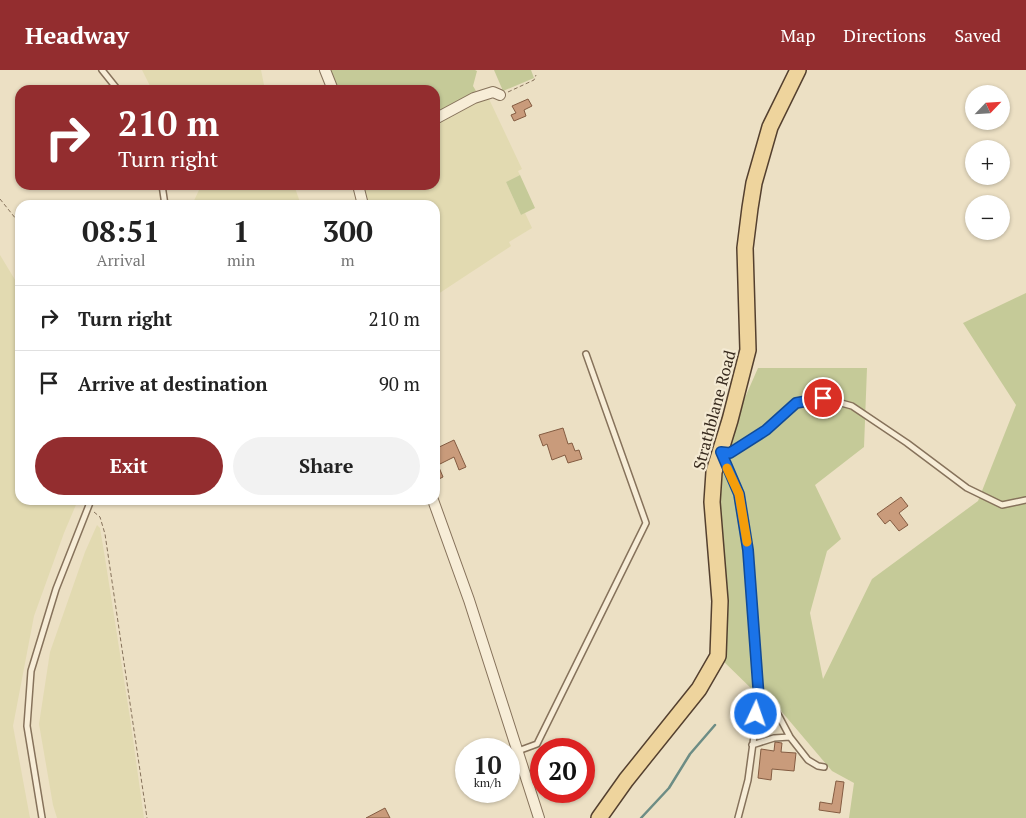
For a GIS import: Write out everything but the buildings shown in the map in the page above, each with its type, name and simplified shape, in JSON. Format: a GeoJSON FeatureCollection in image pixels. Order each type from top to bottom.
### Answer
{"type":"FeatureCollection","features":[{"type":"Feature","properties":{"kind":"main road","name":"Strathblane Road"},"geometry":{"type":"LineString","coordinates":[[599,818],[626,780],[699,689],[718,656],[720,601],[712,502],[714,472],[748,350],[745,248],[750,208],[754,183],[770,128],[798,70]]}},
{"type":"Feature","properties":{"kind":"street"},"geometry":{"type":"LineString","coordinates":[[325,70],[330,85]]}},
{"type":"Feature","properties":{"kind":"street"},"geometry":{"type":"LineString","coordinates":[[440,116],[474,98],[493,92],[500,95]]}},
{"type":"Feature","properties":{"kind":"street"},"geometry":{"type":"LineString","coordinates":[[435,505],[469,600],[513,738]]}},
{"type":"Feature","properties":{"kind":"street"},"geometry":{"type":"LineString","coordinates":[[520,760],[539,818]]}},
{"type":"Feature","properties":{"kind":"lane"},"geometry":{"type":"LineString","coordinates":[[102,70],[114,85]]}},
{"type":"Feature","properties":{"kind":"lane"},"geometry":{"type":"LineString","coordinates":[[520,750],[537,744],[646,523],[586,354]]}},
{"type":"Feature","properties":{"kind":"lane"},"geometry":{"type":"LineString","coordinates":[[738,818],[748,780],[759,699],[748,550],[739,494],[721,452],[730,453],[766,430],[796,403],[823,398],[852,406],[907,443],[967,488],[1002,505],[1026,500]]}},
{"type":"Feature","properties":{"kind":"lane"},"geometry":{"type":"LineString","coordinates":[[42,818],[27,726],[31,671],[56,589],[88,507]]}},
{"type":"Feature","properties":{"kind":"lane"},"geometry":{"type":"LineString","coordinates":[[759,699],[773,706],[790,737],[808,760],[824,767]]}},
{"type":"Feature","properties":{"kind":"lane"},"geometry":{"type":"LineString","coordinates":[[752,744],[774,738],[790,737]]}},
{"type":"Feature","properties":{"kind":"path"},"geometry":{"type":"LineString","coordinates":[[500,95],[534,80],[536,75]]}},
{"type":"Feature","properties":{"kind":"path"},"geometry":{"type":"LineString","coordinates":[[0,199],[15,218]]}},
{"type":"Feature","properties":{"kind":"path"},"geometry":{"type":"LineString","coordinates":[[88,507],[100,517],[105,534],[147,818]]}},
{"type":"Feature","properties":{"kind":"shaded area"},"geometry":{"type":"Polygon","coordinates":[[[142,70],[261,70],[264,85],[150,85],[142,70]]]}},
{"type":"Feature","properties":{"kind":"shaded area"},"geometry":{"type":"Polygon","coordinates":[[[489,99],[522,169],[518,171],[520,175],[506,182],[521,215],[525,213],[532,228],[509,242],[511,246],[440,293],[440,200],[367,200],[365,190],[440,190],[440,120],[472,104],[489,99]]]}},
{"type":"Feature","properties":{"kind":"shaded area"},"geometry":{"type":"Polygon","coordinates":[[[199,190],[296,190],[299,200],[194,200],[199,190]]]}},
{"type":"Feature","properties":{"kind":"shaded area"},"geometry":{"type":"Polygon","coordinates":[[[0,255],[15,280],[15,505],[76,505],[34,616],[13,726],[30,818],[0,818],[0,255]]]}},
{"type":"Feature","properties":{"kind":"shaded area"},"geometry":{"type":"Polygon","coordinates":[[[97,525],[100,528],[105,558],[144,818],[57,818],[39,724],[50,652],[85,552],[97,525]]]}},
{"type":"Feature","properties":{"kind":"green space"},"geometry":{"type":"Polygon","coordinates":[[[327,70],[477,71],[473,86],[476,91],[440,110],[440,85],[334,85],[327,70]]]}},
{"type":"Feature","properties":{"kind":"green space"},"geometry":{"type":"Polygon","coordinates":[[[494,70],[531,70],[534,78],[503,91],[494,70]]]}},
{"type":"Feature","properties":{"kind":"green space"},"geometry":{"type":"Polygon","coordinates":[[[520,175],[535,208],[521,215],[506,182],[520,175]]]}},
{"type":"Feature","properties":{"kind":"green space"},"geometry":{"type":"Polygon","coordinates":[[[1026,293],[1026,818],[849,818],[854,783],[832,771],[776,705],[760,697],[718,656],[714,534],[721,452],[758,368],[867,368],[864,447],[815,485],[841,539],[827,551],[810,613],[823,679],[872,579],[978,501],[1016,405],[963,323],[1026,293]]]}},
{"type":"Feature","properties":{"kind":"waterway"},"geometry":{"type":"LineString","coordinates":[[641,818],[669,788],[690,754],[715,725]]}},
{"type":"Feature","properties":{"kind":"slow traffic"},"geometry":{"type":"LineString","coordinates":[[727,468],[739,494],[747,542]]}},
{"type":"Feature","properties":{"kind":"route"},"geometry":{"type":"LineString","coordinates":[[756,714],[759,699],[748,550],[739,494],[721,452],[730,453],[766,430],[796,403],[823,398]]}}]}
